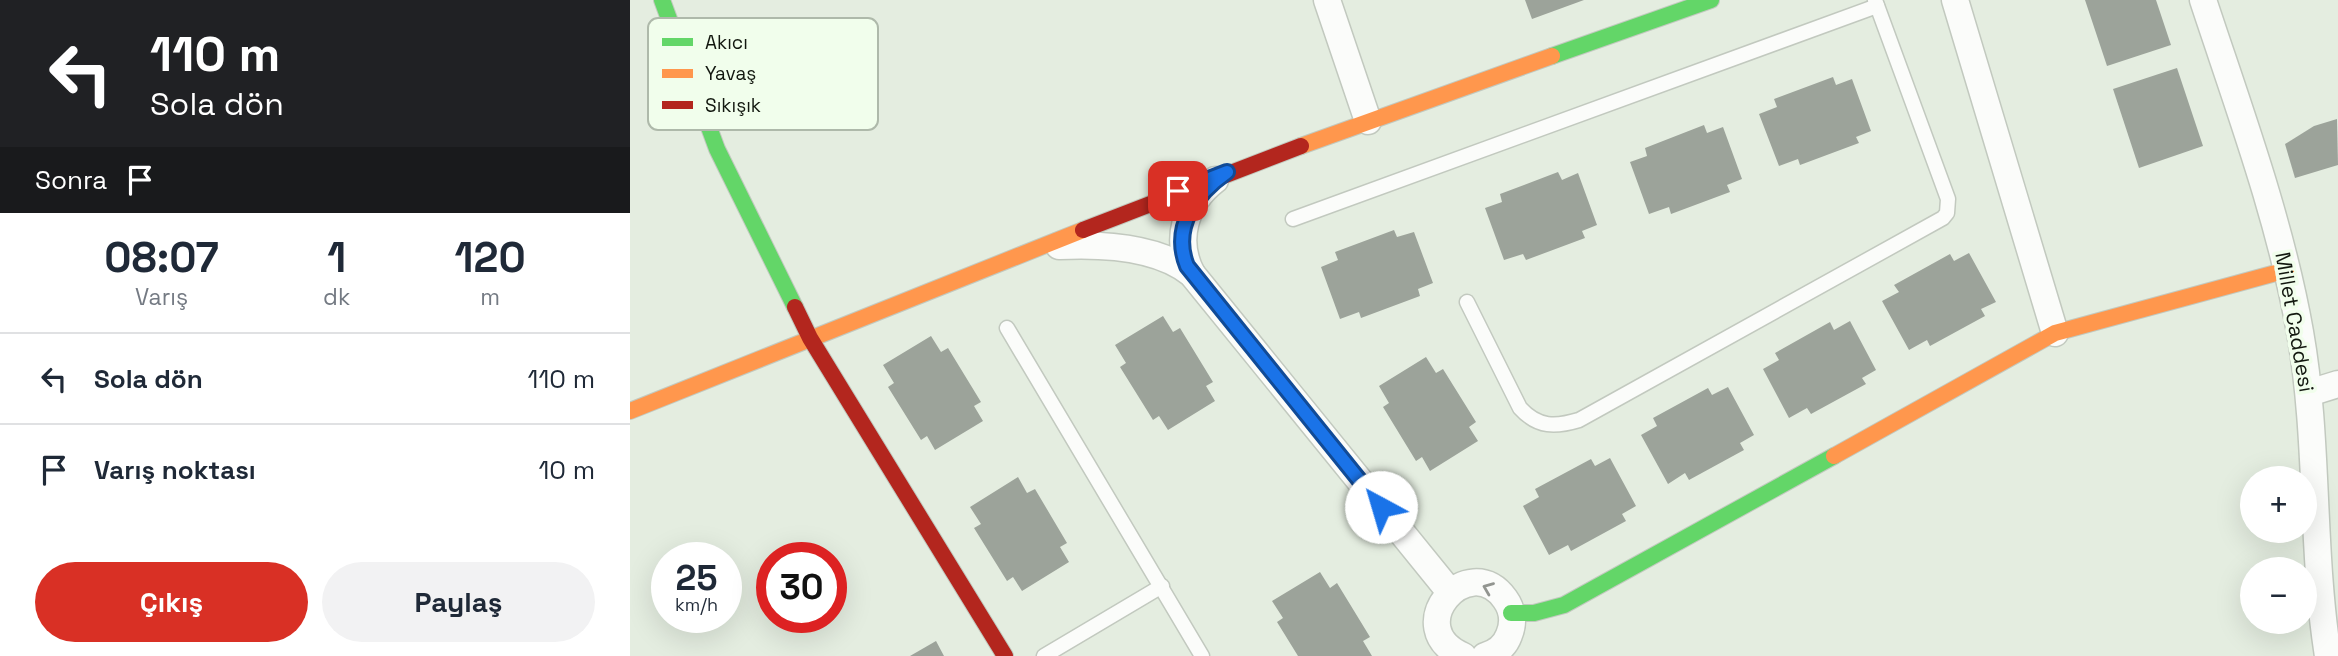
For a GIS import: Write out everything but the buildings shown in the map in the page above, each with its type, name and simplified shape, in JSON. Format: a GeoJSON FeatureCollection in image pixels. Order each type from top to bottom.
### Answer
{"type":"FeatureCollection","features":[{"type":"Feature","properties":{"kind":"street"},"geometry":{"type":"LineString","coordinates":[[662,0],[669,18]]}},
{"type":"Feature","properties":{"kind":"street"},"geometry":{"type":"LineString","coordinates":[[1327,0],[1368,121]]}},
{"type":"Feature","properties":{"kind":"street"},"geometry":{"type":"LineString","coordinates":[[630,411],[1227,172],[1711,0]]}},
{"type":"Feature","properties":{"kind":"street"},"geometry":{"type":"LineString","coordinates":[[1955,0],[2055,333]]}},
{"type":"Feature","properties":{"kind":"street","name":"Millet Caddesi"},"geometry":{"type":"LineString","coordinates":[[2203,0],[2267,196],[2287,270],[2309,393],[2317,567],[2328,656]]}},
{"type":"Feature","properties":{"kind":"street"},"geometry":{"type":"LineString","coordinates":[[710,130],[810,338],[1005,656]]}},
{"type":"Feature","properties":{"kind":"street"},"geometry":{"type":"LineString","coordinates":[[1227,172],[1200,194],[1184,222],[1184,258],[1192,274],[1450,592]]}},
{"type":"Feature","properties":{"kind":"street"},"geometry":{"type":"LineString","coordinates":[[1028,250],[1061,246],[1112,247],[1166,259],[1192,274]]}},
{"type":"Feature","properties":{"kind":"street"},"geometry":{"type":"LineString","coordinates":[[1511,612],[1534,613],[1564,605],[2055,333],[2287,270]]}},
{"type":"Feature","properties":{"kind":"street"},"geometry":{"type":"LineString","coordinates":[[2309,393],[2338,384]]}},
{"type":"Feature","properties":{"kind":"street"},"geometry":{"type":"LineString","coordinates":[[1455,655],[1445,644],[1437,623],[1438,612],[1450,592],[1470,583],[1492,587],[1508,602],[1511,612],[1508,638],[1489,656]]}},
{"type":"Feature","properties":{"kind":"lane"},"geometry":{"type":"LineString","coordinates":[[1293,219],[1876,3],[1948,199],[1947,213],[1942,218],[1579,420],[1564,425],[1542,424],[1521,408],[1467,302]]}},
{"type":"Feature","properties":{"kind":"lane"},"geometry":{"type":"LineString","coordinates":[[1007,328],[1202,656]]}},
{"type":"Feature","properties":{"kind":"lane"},"geometry":{"type":"LineString","coordinates":[[1044,656],[1162,586]]}},
{"type":"Feature","properties":{"kind":"traffic: fast"},"geometry":{"type":"LineString","coordinates":[[662,0],[669,18]]}},
{"type":"Feature","properties":{"kind":"traffic: fast"},"geometry":{"type":"LineString","coordinates":[[1552,56],[1711,0]]}},
{"type":"Feature","properties":{"kind":"traffic: fast"},"geometry":{"type":"LineString","coordinates":[[710,130],[795,307]]}},
{"type":"Feature","properties":{"kind":"traffic: fast"},"geometry":{"type":"LineString","coordinates":[[1511,613],[1534,613],[1564,605],[1834,456]]}},
{"type":"Feature","properties":{"kind":"traffic: slow"},"geometry":{"type":"LineString","coordinates":[[1301,146],[1552,56]]}},
{"type":"Feature","properties":{"kind":"traffic: slow"},"geometry":{"type":"LineString","coordinates":[[630,411],[1083,230]]}},
{"type":"Feature","properties":{"kind":"traffic: slow"},"geometry":{"type":"LineString","coordinates":[[1834,456],[2055,333],[2287,270]]}},
{"type":"Feature","properties":{"kind":"traffic: jam"},"geometry":{"type":"LineString","coordinates":[[1083,230],[1301,146]]}},
{"type":"Feature","properties":{"kind":"traffic: jam"},"geometry":{"type":"LineString","coordinates":[[795,307],[810,338],[1005,656]]}},
{"type":"Feature","properties":{"kind":"route"},"geometry":{"type":"LineString","coordinates":[[1178,191],[1227,172],[1200,194],[1184,222],[1183,248],[1187,266],[1381,507]]}}]}
